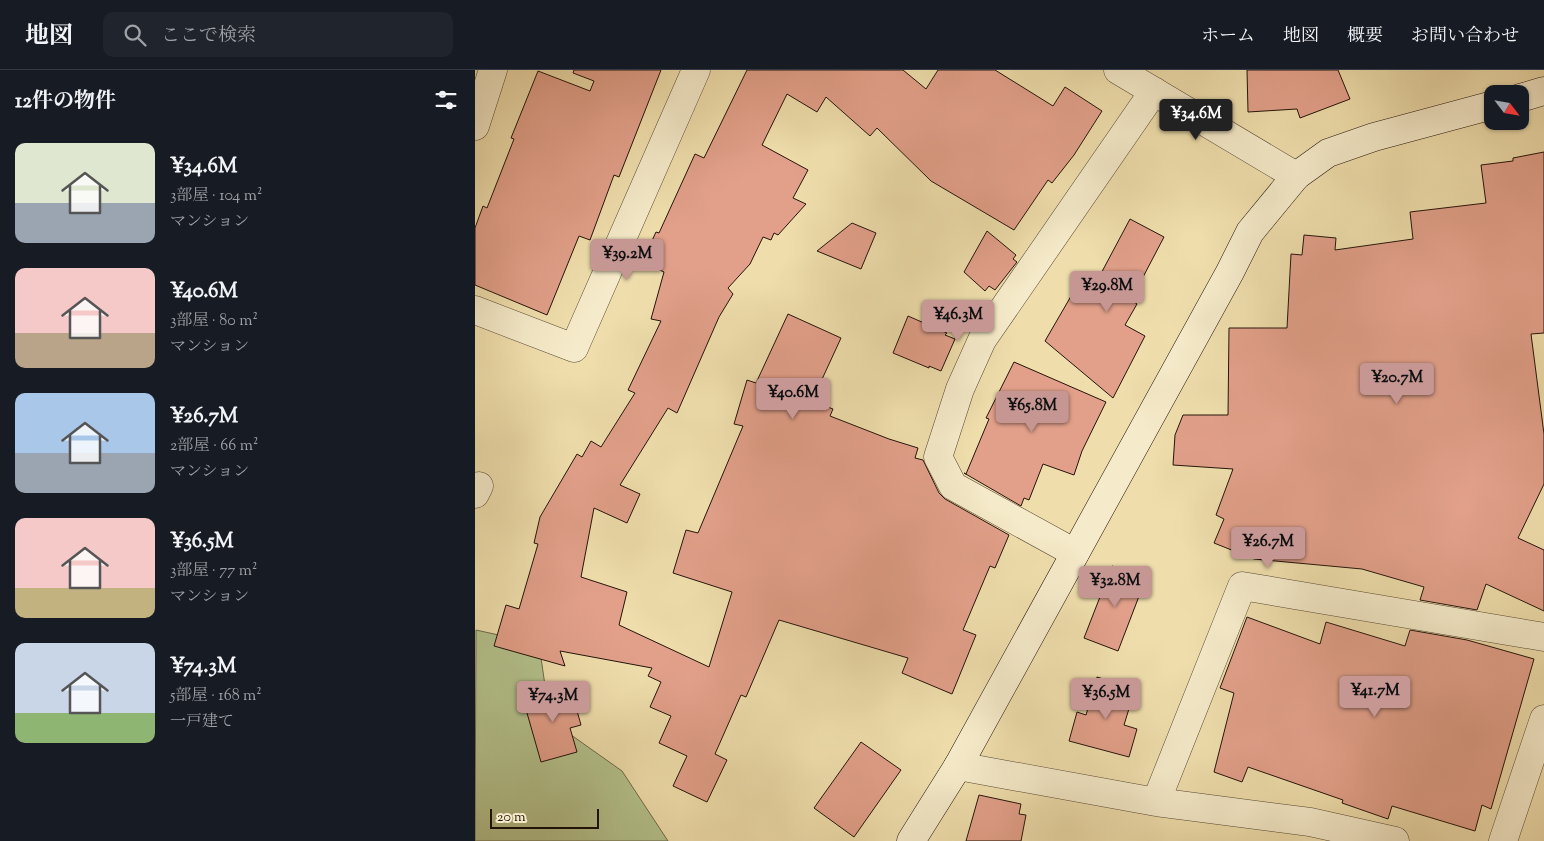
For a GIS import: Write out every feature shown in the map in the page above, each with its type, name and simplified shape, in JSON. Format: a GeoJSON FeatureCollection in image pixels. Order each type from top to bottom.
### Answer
{"type":"FeatureCollection","features":[{"type":"Feature","properties":{"kind":"street"},"geometry":{"type":"LineString","coordinates":[[475,125],[493,70]]}},
{"type":"Feature","properties":{"kind":"street"},"geometry":{"type":"LineString","coordinates":[[475,310],[574,348],[696,70]]}},
{"type":"Feature","properties":{"kind":"street"},"geometry":{"type":"LineString","coordinates":[[1118,70],[1296,176]]}},
{"type":"Feature","properties":{"kind":"street"},"geometry":{"type":"LineString","coordinates":[[1075,553],[953,486],[938,457],[960,389],[982,340],[1154,91]]}},
{"type":"Feature","properties":{"kind":"street"},"geometry":{"type":"LineString","coordinates":[[1529,95],[1544,91]]}},
{"type":"Feature","properties":{"kind":"street"},"geometry":{"type":"LineString","coordinates":[[911,841],[958,766],[1226,281],[1250,232],[1296,176],[1327,152],[1374,137],[1484,107]]}},
{"type":"Feature","properties":{"kind":"street"},"geometry":{"type":"LineString","coordinates":[[1156,802],[1242,586],[1544,636]]}},
{"type":"Feature","properties":{"kind":"street"},"geometry":{"type":"LineString","coordinates":[[1503,841],[1544,719]]}},
{"type":"Feature","properties":{"kind":"street"},"geometry":{"type":"LineString","coordinates":[[958,766],[1308,831],[1395,841]]}},
{"type":"Feature","properties":{"kind":"green space"},"geometry":{"type":"Polygon","coordinates":[[[476,630],[539,644],[550,720],[622,771],[668,841],[475,841],[476,630]]]}},
{"type":"Feature","properties":{"kind":"building"},"geometry":{"type":"Polygon","coordinates":[[[574,70],[661,70],[619,177],[614,175],[590,240],[579,236],[547,315],[475,285],[475,228],[483,206],[487,208],[514,139],[511,138],[538,71],[590,91],[594,81],[573,73],[574,70]]]}},
{"type":"Feature","properties":{"kind":"building"},"geometry":{"type":"Polygon","coordinates":[[[747,70],[903,70],[926,89],[938,70],[995,70],[1053,106],[1065,87],[1102,111],[1074,155],[1052,183],[1048,180],[1014,230],[931,181],[877,128],[870,136],[826,97],[817,112],[787,94],[762,145],[808,170],[793,198],[806,204],[778,235],[774,233],[771,240],[763,237],[750,264],[728,288],[733,294],[719,317],[677,413],[668,408],[620,485],[640,494],[627,523],[594,508],[581,577],[627,592],[619,625],[709,667],[732,592],[673,573],[686,530],[698,533],[743,426],[734,424],[747,380],[756,383],[788,314],[841,338],[812,401],[833,409],[830,416],[918,448],[915,458],[923,460],[939,493],[945,499],[1009,535],[995,568],[990,566],[963,630],[976,635],[952,694],[902,673],[908,658],[779,620],[746,697],[741,695],[715,754],[727,760],[707,802],[673,786],[687,756],[659,743],[671,716],[650,707],[661,682],[648,676],[652,668],[560,651],[565,666],[494,646],[506,605],[519,609],[538,544],[534,543],[540,517],[577,454],[582,457],[591,441],[601,447],[635,393],[628,390],[661,321],[651,319],[664,272],[642,262],[656,232],[659,233],[695,154],[704,158],[747,70]]]}},
{"type":"Feature","properties":{"kind":"building"},"geometry":{"type":"Polygon","coordinates":[[[1247,70],[1338,70],[1350,99],[1300,118],[1297,109],[1248,112],[1247,70]]]}},
{"type":"Feature","properties":{"kind":"building"},"geometry":{"type":"Polygon","coordinates":[[[1544,152],[1544,333],[1531,334],[1544,434],[1544,484],[1518,538],[1544,550],[1544,611],[1486,584],[1477,610],[1420,600],[1424,587],[1362,569],[1254,559],[1214,543],[1224,519],[1216,515],[1233,469],[1173,465],[1175,435],[1183,415],[1228,415],[1229,328],[1287,328],[1291,254],[1302,255],[1304,235],[1336,238],[1335,250],[1413,239],[1410,212],[1486,203],[1481,165],[1513,161],[1513,158],[1544,152]]]}},
{"type":"Feature","properties":{"kind":"building"},"geometry":{"type":"Polygon","coordinates":[[[1130,219],[1164,237],[1131,300],[1137,304],[1125,325],[1145,336],[1113,398],[1045,341],[1074,291],[1081,295],[1092,277],[1097,281],[1130,219]]]}},
{"type":"Feature","properties":{"kind":"building"},"geometry":{"type":"Polygon","coordinates":[[[852,223],[876,233],[861,269],[817,251],[852,223]]]}},
{"type":"Feature","properties":{"kind":"building"},"geometry":{"type":"Polygon","coordinates":[[[987,231],[1016,255],[1013,259],[1017,262],[995,290],[989,286],[985,291],[964,272],[987,231]]]}},
{"type":"Feature","properties":{"kind":"building"},"geometry":{"type":"Polygon","coordinates":[[[908,316],[947,333],[945,335],[955,339],[941,371],[893,353],[908,316]]]}},
{"type":"Feature","properties":{"kind":"building"},"geometry":{"type":"Polygon","coordinates":[[[1014,362],[1106,402],[1082,451],[1074,475],[1043,464],[1029,500],[1024,498],[1021,506],[964,473],[966,474],[989,419],[986,418],[1014,362]]]}},
{"type":"Feature","properties":{"kind":"building"},"geometry":{"type":"Polygon","coordinates":[[[1112,566],[1146,578],[1118,651],[1084,638],[1112,566]]]}},
{"type":"Feature","properties":{"kind":"building"},"geometry":{"type":"Polygon","coordinates":[[[1247,617],[1320,644],[1326,622],[1405,646],[1410,630],[1467,640],[1534,659],[1491,809],[1482,805],[1475,831],[1392,806],[1388,819],[1342,803],[1343,800],[1248,767],[1242,782],[1214,772],[1234,693],[1220,688],[1247,617]]]}},
{"type":"Feature","properties":{"kind":"building"},"geometry":{"type":"Polygon","coordinates":[[[1097,677],[1135,689],[1124,725],[1137,729],[1129,757],[1069,741],[1077,712],[1086,715],[1097,677]]]}},
{"type":"Feature","properties":{"kind":"building"},"geometry":{"type":"Polygon","coordinates":[[[570,686],[581,725],[570,728],[577,752],[541,762],[523,699],[570,686]]]}},
{"type":"Feature","properties":{"kind":"building"},"geometry":{"type":"Polygon","coordinates":[[[861,742],[901,770],[854,837],[814,808],[861,742]]]}},
{"type":"Feature","properties":{"kind":"building"},"geometry":{"type":"Polygon","coordinates":[[[979,795],[1021,804],[1019,814],[1026,815],[1021,841],[966,841],[979,795]]]}}]}
